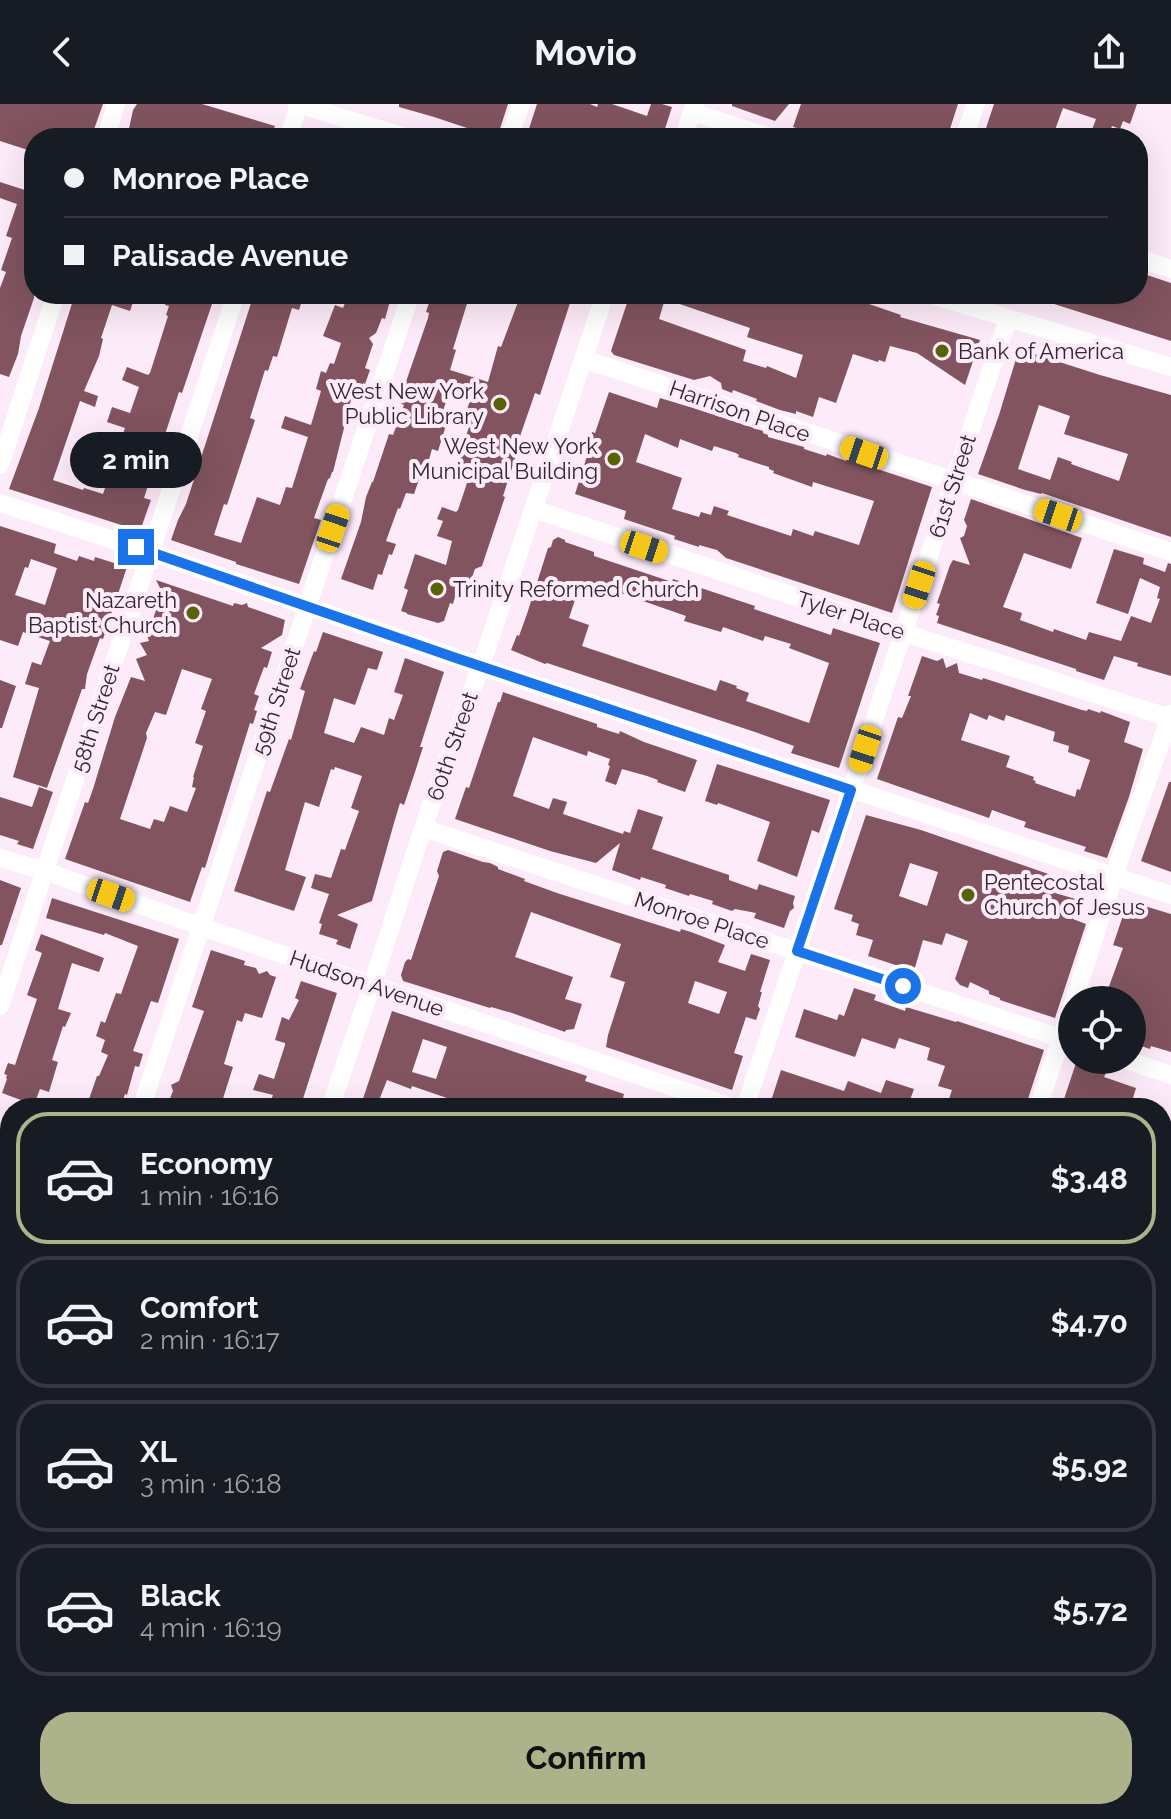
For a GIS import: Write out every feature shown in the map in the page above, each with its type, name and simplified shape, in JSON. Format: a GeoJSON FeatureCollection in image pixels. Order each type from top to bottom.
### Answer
{"type":"FeatureCollection","features":[{"type":"Feature","properties":{"kind":"street"},"geometry":{"type":"LineString","coordinates":[[109,128],[116,104]]}},
{"type":"Feature","properties":{"kind":"street"},"geometry":{"type":"LineString","coordinates":[[291,128],[298,104],[376,128]]}},
{"type":"Feature","properties":{"kind":"street"},"geometry":{"type":"LineString","coordinates":[[513,128],[521,104]]}},
{"type":"Feature","properties":{"kind":"street"},"geometry":{"type":"LineString","coordinates":[[968,128],[976,104]]}},
{"type":"Feature","properties":{"kind":"street"},"geometry":{"type":"LineString","coordinates":[[686,128],[693,108],[746,128]]}},
{"type":"Feature","properties":{"kind":"street"},"geometry":{"type":"LineString","coordinates":[[1148,261],[1171,269]]}},
{"type":"Feature","properties":{"kind":"street"},"geometry":{"type":"LineString","coordinates":[[0,465],[53,304]]}},
{"type":"Feature","properties":{"kind":"street","name":"58th Street"},"geometry":{"type":"LineString","coordinates":[[0,1006],[233,304]]}},
{"type":"Feature","properties":{"kind":"street","name":"59th Street"},"geometry":{"type":"LineString","coordinates":[[144,1098],[408,304]]}},
{"type":"Feature","properties":{"kind":"street","name":"60th Street"},"geometry":{"type":"LineString","coordinates":[[333,1098],[602,304]]}},
{"type":"Feature","properties":{"kind":"street"},"geometry":{"type":"LineString","coordinates":[[960,304],[1171,367]]}},
{"type":"Feature","properties":{"kind":"street","name":"61st Street"},"geometry":{"type":"LineString","coordinates":[[748,1098],[1008,319]]}},
{"type":"Feature","properties":{"kind":"street","name":"Harrison Place"},"geometry":{"type":"LineString","coordinates":[[583,359],[1171,552]]}},
{"type":"Feature","properties":{"kind":"street"},"geometry":{"type":"LineString","coordinates":[[0,503],[1171,895]]}},
{"type":"Feature","properties":{"kind":"street","name":"Tyler Place"},"geometry":{"type":"LineString","coordinates":[[534,509],[904,633],[1170,716]]}},
{"type":"Feature","properties":{"kind":"street"},"geometry":{"type":"LineString","coordinates":[[1078,986],[1170,716]]}},
{"type":"Feature","properties":{"kind":"street","name":"Monroe Place"},"geometry":{"type":"LineString","coordinates":[[423,828],[1058,1037]]}},
{"type":"Feature","properties":{"kind":"street","name":"Hudson Avenue"},"geometry":{"type":"LineString","coordinates":[[0,858],[705,1098]]}},
{"type":"Feature","properties":{"kind":"street"},"geometry":{"type":"LineString","coordinates":[[1042,1098],[1058,1059]]}},
{"type":"Feature","properties":{"kind":"street"},"geometry":{"type":"LineString","coordinates":[[1146,1067],[1171,1075]]}},
{"type":"Feature","properties":{"kind":"building"},"geometry":{"type":"Polygon","coordinates":[[[0,104],[103,104],[95,128],[24,128],[24,149],[0,141],[0,104]]]}},
{"type":"Feature","properties":{"kind":"building"},"geometry":{"type":"Polygon","coordinates":[[[137,104],[202,104],[275,126],[129,128],[137,104]]]}},
{"type":"Feature","properties":{"kind":"building"},"geometry":{"type":"Polygon","coordinates":[[[399,104],[508,104],[500,128],[467,128],[399,107],[399,104]]]}},
{"type":"Feature","properties":{"kind":"building"},"geometry":{"type":"Polygon","coordinates":[[[537,104],[590,104],[597,107],[598,104],[612,104],[647,116],[651,104],[672,107],[665,128],[529,128],[537,104]]]}},
{"type":"Feature","properties":{"kind":"building"},"geometry":{"type":"Polygon","coordinates":[[[732,104],[789,104],[775,121],[732,104]]]}},
{"type":"Feature","properties":{"kind":"building"},"geometry":{"type":"Polygon","coordinates":[[[801,104],[958,104],[950,128],[793,127],[801,104]]]}},
{"type":"Feature","properties":{"kind":"building"},"geometry":{"type":"Polygon","coordinates":[[[994,104],[1137,104],[1130,124],[1123,121],[1120,128],[1093,128],[1096,119],[1063,108],[1056,128],[986,128],[994,104]]]}},
{"type":"Feature","properties":{"kind":"building"},"geometry":{"type":"Polygon","coordinates":[[[0,182],[24,190],[24,304],[32,304],[9,377],[0,374],[0,288],[6,272],[1,270],[12,238],[6,236],[17,204],[0,198],[0,182]]]}},
{"type":"Feature","properties":{"kind":"building"},"geometry":{"type":"Polygon","coordinates":[[[1148,275],[1171,283],[1171,341],[1054,304],[1148,304],[1148,275]]]}},
{"type":"Feature","properties":{"kind":"building"},"geometry":{"type":"Polygon","coordinates":[[[72,304],[132,304],[130,311],[112,305],[101,338],[99,356],[84,391],[98,396],[95,407],[80,401],[53,480],[103,494],[125,428],[107,422],[112,407],[130,413],[139,387],[122,380],[127,367],[148,375],[150,373],[168,316],[169,306],[165,304],[212,304],[144,498],[151,500],[140,531],[9,489],[72,304]]]}},
{"type":"Feature","properties":{"kind":"building"},"geometry":{"type":"Polygon","coordinates":[[[251,304],[301,304],[299,310],[292,308],[277,357],[273,356],[268,371],[265,370],[250,418],[255,420],[214,535],[241,543],[257,497],[280,505],[286,487],[292,488],[308,437],[281,428],[285,416],[311,425],[321,391],[316,389],[321,371],[326,373],[330,363],[334,364],[341,343],[323,336],[335,305],[343,308],[345,304],[389,304],[385,319],[382,318],[376,333],[369,338],[373,344],[365,368],[370,370],[360,392],[351,400],[344,421],[333,472],[314,518],[321,520],[299,584],[171,540],[186,504],[251,304]]]}},
{"type":"Feature","properties":{"kind":"building"},"geometry":{"type":"Polygon","coordinates":[[[429,304],[467,304],[450,370],[488,382],[498,346],[501,347],[517,304],[570,304],[540,395],[535,393],[518,442],[505,497],[482,566],[475,569],[465,596],[456,593],[444,621],[438,623],[401,611],[408,590],[404,588],[415,554],[446,565],[452,541],[437,536],[443,521],[437,519],[442,507],[458,510],[469,477],[454,472],[471,421],[464,419],[473,391],[452,384],[441,417],[448,419],[438,451],[432,449],[414,494],[406,493],[398,508],[386,541],[396,544],[382,575],[378,574],[373,590],[341,579],[361,522],[366,497],[389,434],[393,435],[404,405],[399,402],[428,318],[429,313],[426,312],[429,304]]]}},
{"type":"Feature","properties":{"kind":"building"},"geometry":{"type":"Polygon","coordinates":[[[627,304],[664,304],[659,319],[746,350],[743,361],[767,366],[796,378],[803,355],[747,337],[750,328],[680,304],[869,304],[900,317],[980,340],[965,385],[917,353],[890,346],[885,362],[853,354],[836,403],[819,397],[813,417],[780,410],[733,390],[732,393],[722,389],[721,383],[710,376],[694,380],[614,355],[611,351],[627,304]]]}},
{"type":"Feature","properties":{"kind":"building"},"geometry":{"type":"Polygon","coordinates":[[[1019,349],[1171,395],[1171,537],[978,474],[1019,349]],[[1039,405],[1018,469],[1050,480],[1058,457],[1119,481],[1128,454],[1064,434],[1070,416],[1039,405]]]}},
{"type":"Feature","properties":{"kind":"building"},"geometry":{"type":"Polygon","coordinates":[[[609,392],[657,408],[660,398],[763,431],[768,437],[804,449],[847,459],[932,487],[892,613],[726,558],[717,550],[674,539],[675,536],[624,519],[626,511],[575,494],[592,432],[595,433],[609,392]],[[645,434],[636,462],[682,478],[672,509],[699,517],[701,512],[711,515],[714,506],[729,511],[727,515],[791,536],[793,529],[813,536],[815,531],[859,545],[874,501],[813,482],[812,487],[714,446],[712,451],[680,439],[678,448],[645,434]]]}},
{"type":"Feature","properties":{"kind":"building"},"geometry":{"type":"Polygon","coordinates":[[[971,499],[1082,538],[1071,569],[1024,553],[1003,607],[1022,613],[1020,620],[1053,632],[1054,629],[1086,640],[1089,632],[1121,641],[1131,616],[1151,623],[1160,599],[1157,598],[1160,587],[1140,578],[1128,614],[1096,603],[1114,549],[1144,558],[1143,564],[1165,572],[1168,563],[1171,564],[1171,676],[1114,656],[1104,680],[937,623],[940,604],[937,603],[950,565],[953,560],[970,565],[960,538],[964,536],[967,526],[964,520],[971,499]]]}},
{"type":"Feature","properties":{"kind":"building"},"geometry":{"type":"Polygon","coordinates":[[[0,526],[56,544],[54,553],[77,561],[79,556],[94,561],[95,557],[127,567],[47,788],[13,777],[39,688],[25,684],[32,662],[41,665],[50,641],[23,632],[18,646],[0,640],[0,526]],[[31,559],[15,595],[45,605],[57,568],[31,559]]]}},
{"type":"Feature","properties":{"kind":"building"},"geometry":{"type":"Polygon","coordinates":[[[558,537],[594,552],[594,556],[755,606],[754,609],[831,635],[833,628],[880,643],[839,768],[791,753],[794,746],[758,733],[545,664],[511,650],[519,636],[553,540],[558,537]],[[578,591],[569,618],[589,625],[582,646],[716,691],[720,680],[749,693],[746,701],[809,723],[829,663],[789,648],[791,644],[765,636],[763,641],[723,627],[721,632],[684,621],[686,616],[620,593],[618,599],[597,594],[596,597],[578,591]]]}},
{"type":"Feature","properties":{"kind":"building"},"geometry":{"type":"Polygon","coordinates":[[[156,580],[233,606],[234,603],[247,603],[248,607],[285,620],[282,635],[261,648],[272,652],[254,694],[259,696],[254,710],[257,711],[253,724],[250,723],[205,868],[202,867],[190,902],[65,859],[85,802],[88,803],[131,677],[145,681],[136,659],[147,655],[140,643],[149,641],[146,632],[148,624],[152,622],[162,592],[156,580]],[[182,669],[166,715],[155,712],[146,733],[147,738],[120,819],[150,829],[154,819],[164,822],[170,806],[187,812],[196,788],[192,787],[193,777],[203,746],[195,743],[206,711],[201,709],[212,679],[182,669]]]}},
{"type":"Feature","properties":{"kind":"building"},"geometry":{"type":"Polygon","coordinates":[[[323,632],[383,652],[377,670],[368,668],[355,705],[334,698],[324,733],[354,743],[361,727],[384,735],[389,718],[394,720],[403,695],[394,692],[405,658],[444,672],[404,805],[400,803],[372,901],[337,915],[358,924],[350,949],[336,944],[338,940],[319,934],[322,924],[319,923],[329,894],[311,888],[315,874],[331,878],[341,849],[345,850],[359,811],[351,808],[362,776],[335,767],[331,769],[319,807],[305,802],[285,870],[306,877],[294,911],[234,891],[267,791],[270,792],[291,740],[305,691],[300,689],[323,632]]]}},
{"type":"Feature","properties":{"kind":"building"},"geometry":{"type":"Polygon","coordinates":[[[922,656],[937,661],[943,658],[946,668],[957,663],[959,673],[1082,710],[1101,711],[1130,722],[1124,742],[1143,749],[1107,858],[1084,851],[1086,847],[1024,827],[1026,822],[992,810],[989,818],[877,779],[898,717],[902,718],[911,696],[908,696],[922,656]],[[970,713],[961,740],[1010,756],[1006,767],[1034,777],[1035,783],[1075,797],[1090,760],[1068,752],[1069,746],[1053,741],[1055,732],[1006,715],[1004,721],[989,715],[987,720],[970,713]]]}},
{"type":"Feature","properties":{"kind":"building"},"geometry":{"type":"Polygon","coordinates":[[[0,680],[16,686],[2,728],[0,728],[0,680]]]}},
{"type":"Feature","properties":{"kind":"building"},"geometry":{"type":"Polygon","coordinates":[[[503,692],[697,760],[685,792],[622,769],[616,785],[605,781],[610,759],[588,751],[587,756],[533,737],[513,796],[549,809],[553,798],[567,802],[563,814],[623,834],[624,831],[630,833],[638,809],[663,817],[652,849],[729,875],[729,880],[757,890],[759,884],[795,896],[794,908],[784,928],[754,918],[756,913],[732,911],[712,904],[713,901],[612,870],[620,843],[596,863],[455,819],[503,692]]]}},
{"type":"Feature","properties":{"kind":"building"},"geometry":{"type":"Polygon","coordinates":[[[717,764],[830,800],[819,833],[812,830],[797,877],[757,861],[770,822],[705,801],[717,764]]]}},
{"type":"Feature","properties":{"kind":"building"},"geometry":{"type":"Polygon","coordinates":[[[1171,782],[1171,872],[1141,861],[1171,782]]]}},
{"type":"Feature","properties":{"kind":"building"},"geometry":{"type":"Polygon","coordinates":[[[39,787],[53,792],[33,849],[0,835],[0,797],[32,807],[39,787]]]}},
{"type":"Feature","properties":{"kind":"building"},"geometry":{"type":"Polygon","coordinates":[[[866,815],[921,830],[1060,878],[1055,893],[1079,900],[1073,919],[1086,924],[1066,986],[1058,986],[1055,1018],[1000,1000],[970,982],[968,988],[960,985],[955,979],[968,941],[946,933],[942,945],[923,940],[914,971],[868,956],[873,940],[856,935],[859,924],[851,921],[853,915],[834,909],[866,815]],[[910,863],[899,896],[927,906],[938,872],[910,863]]]}},
{"type":"Feature","properties":{"kind":"building"},"geometry":{"type":"Polygon","coordinates":[[[448,850],[490,863],[524,881],[557,893],[725,945],[718,962],[745,971],[751,954],[770,960],[760,992],[760,1009],[756,1020],[746,1017],[734,1053],[743,1056],[732,1090],[606,1047],[625,982],[610,977],[621,944],[531,912],[515,957],[573,977],[565,999],[582,1004],[574,1029],[565,1032],[403,981],[401,975],[405,962],[411,960],[439,876],[437,871],[443,852],[448,850]],[[695,981],[688,1003],[719,1014],[727,992],[695,981]]]}},
{"type":"Feature","properties":{"kind":"building"},"geometry":{"type":"Polygon","coordinates":[[[0,880],[21,888],[2,945],[0,945],[0,880]]]}},
{"type":"Feature","properties":{"kind":"building"},"geometry":{"type":"Polygon","coordinates":[[[52,898],[179,939],[158,1003],[151,1001],[133,1051],[143,1054],[139,1067],[135,1066],[124,1098],[89,1098],[108,1055],[101,1052],[105,1040],[96,1036],[101,1021],[105,1023],[116,993],[121,994],[138,946],[105,933],[46,918],[52,898]]]}},
{"type":"Feature","properties":{"kind":"building"},"geometry":{"type":"Polygon","coordinates":[[[1128,901],[1171,914],[1171,1052],[1151,1046],[1150,1049],[1146,1048],[1146,986],[1109,986],[1123,948],[1113,945],[1128,901]]]}},
{"type":"Feature","properties":{"kind":"building"},"geometry":{"type":"Polygon","coordinates":[[[41,934],[104,958],[99,972],[72,963],[58,1009],[71,1013],[63,1026],[52,1060],[58,1062],[49,1092],[40,1089],[37,1098],[15,1098],[2,1093],[7,1079],[4,1074],[8,1063],[15,1065],[37,999],[27,995],[42,953],[35,950],[41,934]]]}},
{"type":"Feature","properties":{"kind":"building"},"geometry":{"type":"Polygon","coordinates":[[[211,950],[245,961],[244,965],[256,968],[259,974],[267,971],[276,977],[262,1018],[245,1013],[242,1022],[237,1020],[224,1064],[233,1067],[223,1098],[170,1098],[173,1091],[171,1085],[179,1081],[204,1011],[192,1007],[211,950]]]}},
{"type":"Feature","properties":{"kind":"building"},"geometry":{"type":"Polygon","coordinates":[[[301,981],[337,993],[303,1098],[272,1098],[273,1095],[253,1090],[259,1074],[274,1079],[285,1045],[275,1040],[282,1017],[289,1020],[299,1000],[295,998],[301,981]]]}},
{"type":"Feature","properties":{"kind":"building"},"geometry":{"type":"Polygon","coordinates":[[[854,988],[876,995],[874,1000],[905,1011],[906,1007],[957,1021],[1044,1050],[1028,1098],[949,1098],[952,1090],[938,1086],[945,1066],[927,1060],[930,1048],[899,1038],[895,1049],[862,1038],[855,1057],[795,1037],[804,1009],[837,1020],[839,1014],[844,1016],[854,988]]]}},
{"type":"Feature","properties":{"kind":"building"},"geometry":{"type":"Polygon","coordinates":[[[392,1011],[587,1076],[585,1081],[624,1094],[623,1098],[447,1098],[387,1080],[380,1098],[363,1098],[392,1011]],[[423,1039],[412,1072],[436,1079],[447,1047],[423,1039]]]}},
{"type":"Feature","properties":{"kind":"building"},"geometry":{"type":"Polygon","coordinates":[[[781,1070],[844,1091],[848,1081],[881,1093],[886,1080],[914,1089],[911,1098],[772,1098],[781,1070]]]}},
{"type":"Feature","properties":{"kind":"building"},"geometry":{"type":"Polygon","coordinates":[[[1072,1074],[1106,1074],[1104,1077],[1136,1088],[1133,1098],[1064,1098],[1072,1074]]]}},
{"type":"Feature","properties":{"kind":"place","name":"Bank of America"},"geometry":{"type":"Point","coordinates":[942,351]}},
{"type":"Feature","properties":{"kind":"place","name":"West New York Public Library"},"geometry":{"type":"Point","coordinates":[500,404]}},
{"type":"Feature","properties":{"kind":"place","name":"West New York Municipal Building"},"geometry":{"type":"Point","coordinates":[614,459]}},
{"type":"Feature","properties":{"kind":"place","name":"Trinity Reformed Church"},"geometry":{"type":"Point","coordinates":[437,589]}},
{"type":"Feature","properties":{"kind":"place","name":"Nazareth Baptist Church"},"geometry":{"type":"Point","coordinates":[193,613]}},
{"type":"Feature","properties":{"kind":"place","name":"Pentecostal Church of Jesus"},"geometry":{"type":"Point","coordinates":[968,895]}},
{"type":"Feature","properties":{"kind":"route"},"geometry":{"type":"LineString","coordinates":[[136,547],[851,790],[797,951],[903,986]]}}]}
